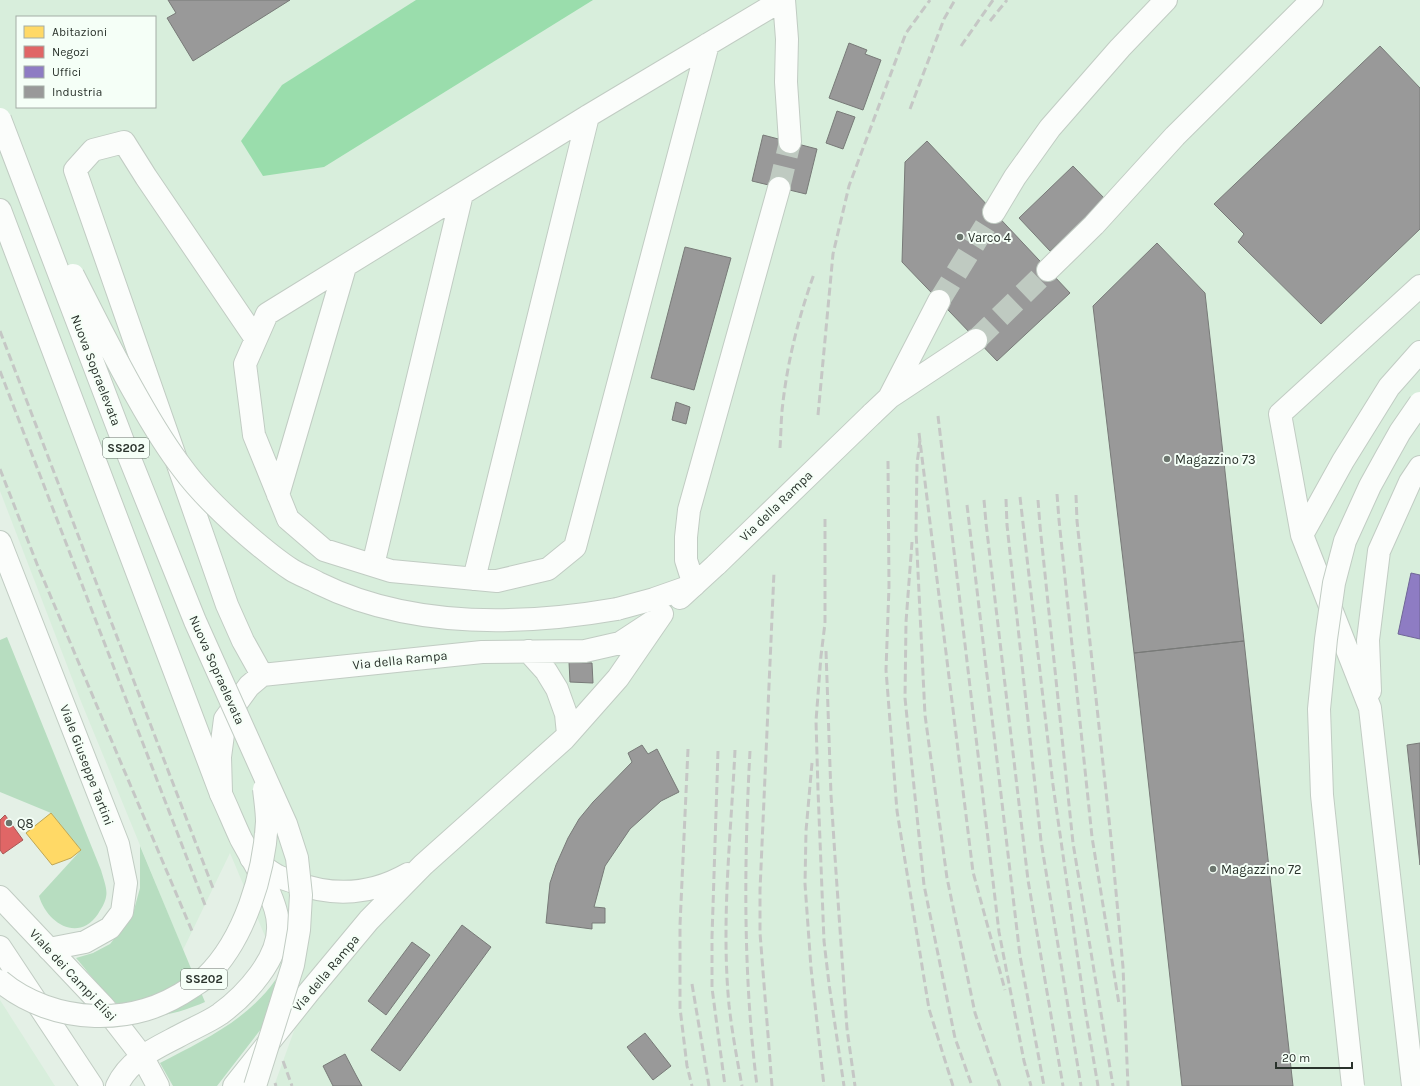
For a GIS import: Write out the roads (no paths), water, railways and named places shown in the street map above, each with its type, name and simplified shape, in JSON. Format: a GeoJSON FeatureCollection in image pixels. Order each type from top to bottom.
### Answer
{"type":"FeatureCollection","features":[{"type":"Feature","properties":{"kind":"main road"},"geometry":{"type":"LineString","coordinates":[[708,44],[575,547],[548,569],[497,581],[391,571],[324,550],[288,519],[254,435],[245,364],[267,314],[588,116],[708,44],[783,0],[787,39],[786,82],[790,142]]}},
{"type":"Feature","properties":{"kind":"main road"},"geometry":{"type":"LineString","coordinates":[[994,212],[1015,177],[1050,128],[1120,48],[1166,0]]}},
{"type":"Feature","properties":{"kind":"main road"},"geometry":{"type":"LineString","coordinates":[[1048,270],[1094,224],[1175,136],[1312,0]]}},
{"type":"Feature","properties":{"kind":"main road"},"geometry":{"type":"LineString","coordinates":[[0,113],[72,272],[111,350],[152,422],[183,470],[222,512],[258,545],[293,570],[338,593],[380,606],[424,616],[484,620],[576,616],[617,609],[654,599],[694,585],[686,560],[686,537],[689,510],[779,188]]}},
{"type":"Feature","properties":{"kind":"main road"},"geometry":{"type":"LineString","coordinates":[[474,579],[588,116]]}},
{"type":"Feature","properties":{"kind":"main road","name":"Nuova Sopraelevata"},"geometry":{"type":"LineString","coordinates":[[0,119],[124,444],[195,621],[263,774]]}},
{"type":"Feature","properties":{"kind":"main road"},"geometry":{"type":"LineString","coordinates":[[221,794],[220,757],[225,719],[248,686],[262,675],[243,641],[227,605],[75,170],[93,150],[124,142],[256,340]]}},
{"type":"Feature","properties":{"kind":"main road"},"geometry":{"type":"LineString","coordinates":[[374,565],[462,194]]}},
{"type":"Feature","properties":{"kind":"main road","name":"SS202"},"geometry":{"type":"LineString","coordinates":[[0,210],[221,794],[266,886],[275,908],[278,925],[277,940],[267,964],[246,990],[220,1014],[142,1056],[129,1068],[117,1086]]}},
{"type":"Feature","properties":{"kind":"main road"},"geometry":{"type":"LineString","coordinates":[[278,495],[344,267]]}},
{"type":"Feature","properties":{"kind":"main road"},"geometry":{"type":"LineString","coordinates":[[1370,708],[1302,535],[1280,414],[1420,286]]}},
{"type":"Feature","properties":{"kind":"main road","name":"Via della Rampa"},"geometry":{"type":"LineString","coordinates":[[890,398],[939,301]]}},
{"type":"Feature","properties":{"kind":"main road","name":"Via della Rampa"},"geometry":{"type":"LineString","coordinates":[[262,675],[482,652],[585,651],[620,643],[662,614],[694,585],[890,398],[976,340]]}},
{"type":"Feature","properties":{"kind":"main road"},"geometry":{"type":"LineString","coordinates":[[1302,535],[1343,461],[1390,387],[1420,352]]}},
{"type":"Feature","properties":{"kind":"main road"},"geometry":{"type":"LineString","coordinates":[[1353,1086],[1322,795],[1320,701],[1326,639],[1334,583],[1345,540],[1382,462],[1400,432],[1420,404]]}},
{"type":"Feature","properties":{"kind":"main road"},"geometry":{"type":"LineString","coordinates":[[1413,1086],[1370,708],[1368,640],[1378,551],[1410,482],[1420,467]]}},
{"type":"Feature","properties":{"kind":"main road","name":"Viale Giuseppe Tartini"},"geometry":{"type":"LineString","coordinates":[[0,542],[118,844],[126,883],[122,912],[110,928],[85,942],[49,949]]}},
{"type":"Feature","properties":{"kind":"main road","name":"Via della Rampa"},"geometry":{"type":"LineString","coordinates":[[234,1086],[369,920],[423,865],[568,734],[618,678],[662,614]]}},
{"type":"Feature","properties":{"kind":"main road"},"geometry":{"type":"LineString","coordinates":[[528,651],[546,671],[557,689],[566,714],[568,734]]}},
{"type":"Feature","properties":{"kind":"main road","name":"SS202"},"geometry":{"type":"LineString","coordinates":[[0,981],[11,990],[46,1007],[78,1015],[112,1016],[145,1011],[175,998],[206,978],[230,948],[256,888],[263,854],[267,821],[263,774]]}},
{"type":"Feature","properties":{"kind":"main road","name":"SS202"},"geometry":{"type":"LineString","coordinates":[[255,1086],[293,965],[299,930],[301,895],[297,858],[286,824],[263,774]]}},
{"type":"Feature","properties":{"kind":"main road","name":"Via della Rampa"},"geometry":{"type":"LineString","coordinates":[[251,858],[277,876],[310,888],[342,892],[369,890],[395,881],[423,865]]}},
{"type":"Feature","properties":{"kind":"main road","name":"Viale dei Campi Elisi"},"geometry":{"type":"LineString","coordinates":[[0,897],[104,1006],[142,1056],[158,1086]]}},
{"type":"Feature","properties":{"kind":"main road"},"geometry":{"type":"LineString","coordinates":[[0,947],[92,1086]]}},
{"type":"Feature","properties":{"kind":"tunnel"},"geometry":{"type":"LineString","coordinates":[[779,188],[790,142]]}},
{"type":"Feature","properties":{"kind":"tunnel"},"geometry":{"type":"LineString","coordinates":[[939,301],[994,212]]}},
{"type":"Feature","properties":{"kind":"tunnel"},"geometry":{"type":"LineString","coordinates":[[976,340],[1048,270]]}},
{"type":"Feature","properties":{"kind":"railway"},"geometry":{"type":"LineString","coordinates":[[818,415],[833,254],[849,186],[906,33],[930,0]]}},
{"type":"Feature","properties":{"kind":"railway"},"geometry":{"type":"LineString","coordinates":[[910,109],[944,19],[955,0]]}},
{"type":"Feature","properties":{"kind":"railway"},"geometry":{"type":"LineString","coordinates":[[961,46],[993,0]]}},
{"type":"Feature","properties":{"kind":"railway"},"geometry":{"type":"LineString","coordinates":[[990,21],[1007,0]]}},
{"type":"Feature","properties":{"kind":"railway"},"geometry":{"type":"LineString","coordinates":[[780,448],[782,408],[791,354],[814,274]]}},
{"type":"Feature","properties":{"kind":"railway"},"geometry":{"type":"LineString","coordinates":[[0,331],[213,888]]}},
{"type":"Feature","properties":{"kind":"railway"},"geometry":{"type":"LineString","coordinates":[[0,371],[205,905]]}},
{"type":"Feature","properties":{"kind":"railway"},"geometry":{"type":"LineString","coordinates":[[938,416],[999,932],[1024,1061],[1031,1086]]}},
{"type":"Feature","properties":{"kind":"railway"},"geometry":{"type":"LineString","coordinates":[[919,433],[973,872],[1005,990]]}},
{"type":"Feature","properties":{"kind":"railway"},"geometry":{"type":"LineString","coordinates":[[920,440],[917,464],[916,531],[925,715],[947,878],[975,1013],[1000,1086]]}},
{"type":"Feature","properties":{"kind":"railway"},"geometry":{"type":"LineString","coordinates":[[888,461],[889,586],[886,670],[897,811],[929,1009],[953,1086]]}},
{"type":"Feature","properties":{"kind":"railway"},"geometry":{"type":"LineString","coordinates":[[0,469],[37,564],[192,931]]}},
{"type":"Feature","properties":{"kind":"railway"},"geometry":{"type":"LineString","coordinates":[[1057,494],[1092,837],[1119,1004]]}},
{"type":"Feature","properties":{"kind":"railway"},"geometry":{"type":"LineString","coordinates":[[1076,495],[1077,521],[1111,838],[1123,967],[1128,1086]]}},
{"type":"Feature","properties":{"kind":"railway"},"geometry":{"type":"LineString","coordinates":[[1020,497],[1053,785],[1085,1009],[1098,1086]]}},
{"type":"Feature","properties":{"kind":"railway"},"geometry":{"type":"LineString","coordinates":[[1006,499],[1007,525],[1041,841],[1081,1086]]}},
{"type":"Feature","properties":{"kind":"railway"},"geometry":{"type":"LineString","coordinates":[[984,500],[1028,880],[1063,1086]]}},
{"type":"Feature","properties":{"kind":"railway"},"geometry":{"type":"LineString","coordinates":[[1038,500],[1073,843],[1113,1086]]}},
{"type":"Feature","properties":{"kind":"railway"},"geometry":{"type":"LineString","coordinates":[[967,505],[1020,956],[1044,1086]]}},
{"type":"Feature","properties":{"kind":"railway"},"geometry":{"type":"LineString","coordinates":[[825,519],[825,623],[816,721],[818,790],[824,941],[844,1086]]}},
{"type":"Feature","properties":{"kind":"railway"},"geometry":{"type":"LineString","coordinates":[[912,542],[906,622],[905,698],[924,885],[955,1038],[972,1086]]}},
{"type":"Feature","properties":{"kind":"railway"},"geometry":{"type":"LineString","coordinates":[[772,1086],[760,933],[760,890],[774,572]]}},
{"type":"Feature","properties":{"kind":"railway"},"geometry":{"type":"LineString","coordinates":[[826,651],[831,795],[836,872],[847,1029],[855,1086]]}},
{"type":"Feature","properties":{"kind":"railway"},"geometry":{"type":"LineString","coordinates":[[688,749],[680,925],[680,1008],[687,1066],[692,1086]]}},
{"type":"Feature","properties":{"kind":"railway"},"geometry":{"type":"LineString","coordinates":[[735,750],[726,910],[726,942],[729,1005],[742,1086]]}},
{"type":"Feature","properties":{"kind":"railway"},"geometry":{"type":"LineString","coordinates":[[718,751],[712,937],[712,988],[725,1086]]}},
{"type":"Feature","properties":{"kind":"railway"},"geometry":{"type":"LineString","coordinates":[[750,751],[746,918],[749,1002],[757,1086]]}},
{"type":"Feature","properties":{"kind":"railway"},"geometry":{"type":"LineString","coordinates":[[812,763],[806,831],[805,884],[811,968],[824,1086]]}},
{"type":"Feature","properties":{"kind":"railway"},"geometry":{"type":"LineString","coordinates":[[692,984],[709,1086]]}},
{"type":"Feature","properties":{"kind":"railway"},"geometry":{"type":"LineString","coordinates":[[283,1061],[292,1086]]}},
{"type":"Feature","properties":{"kind":"place","name":"Varco 4"},"geometry":{"type":"Point","coordinates":[960,237]}},
{"type":"Feature","properties":{"kind":"place","name":"Magazzino 73"},"geometry":{"type":"Point","coordinates":[1167,459]}},
{"type":"Feature","properties":{"kind":"place","name":"Q8"},"geometry":{"type":"Point","coordinates":[9,823]}},
{"type":"Feature","properties":{"kind":"place","name":"Magazzino 72"},"geometry":{"type":"Point","coordinates":[1213,869]}}]}
